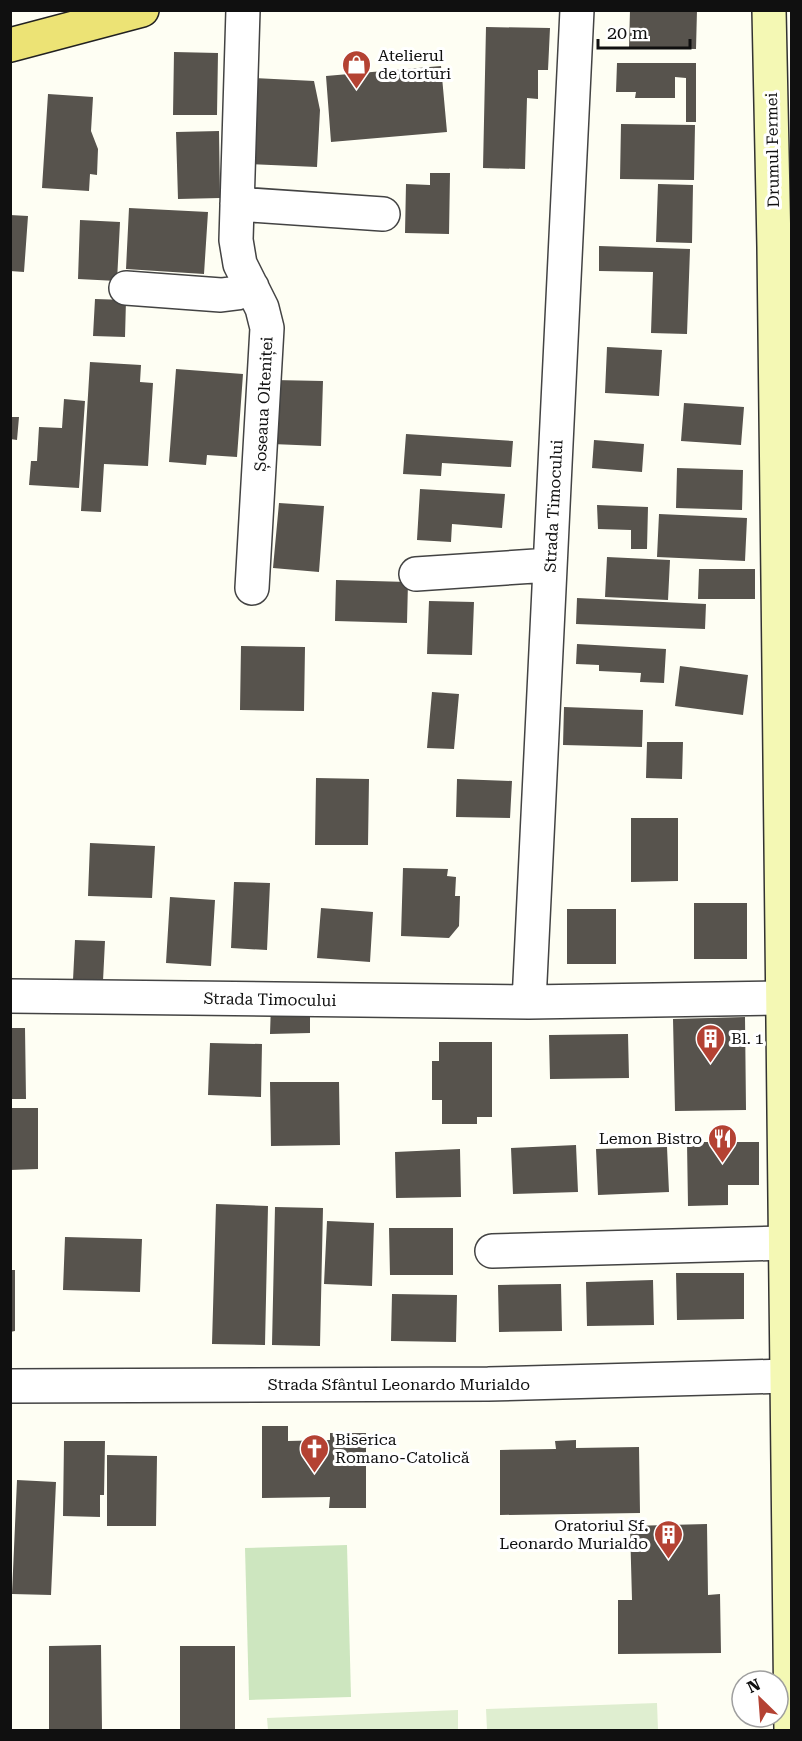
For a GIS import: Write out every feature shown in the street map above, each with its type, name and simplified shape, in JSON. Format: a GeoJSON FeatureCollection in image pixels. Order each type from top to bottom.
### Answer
{"type":"FeatureCollection","features":[{"type":"Feature","properties":{"kind":"main road"},"geometry":{"type":"LineString","coordinates":[[10,45],[142,10]]}},
{"type":"Feature","properties":{"kind":"street","name":"Șoseaua Olteniței"},"geometry":{"type":"LineString","coordinates":[[243,10],[236,240],[240,264],[262,308],[267,328],[252,588]]}},
{"type":"Feature","properties":{"kind":"street","name":"Strada Timocului"},"geometry":{"type":"LineString","coordinates":[[529,1002],[578,10]]}},
{"type":"Feature","properties":{"kind":"street","name":"Drumul Fermei"},"geometry":{"type":"LineString","coordinates":[[769,10],[781,54],[785,580],[783,998],[791,1731]]}},
{"type":"Feature","properties":{"kind":"street"},"geometry":{"type":"LineString","coordinates":[[237,204],[383,214]]}},
{"type":"Feature","properties":{"kind":"street"},"geometry":{"type":"LineString","coordinates":[[126,288],[220,295],[237,293],[252,287]]}},
{"type":"Feature","properties":{"kind":"street"},"geometry":{"type":"LineString","coordinates":[[416,574],[550,565]]}},
{"type":"Feature","properties":{"kind":"street","name":"Strada Timocului"},"geometry":{"type":"LineString","coordinates":[[10,996],[529,1002],[783,998]]}},
{"type":"Feature","properties":{"kind":"street"},"geometry":{"type":"LineString","coordinates":[[492,1251],[785,1242]]}},
{"type":"Feature","properties":{"kind":"street","name":"Strada Sfântul Leonardo Murialdo"},"geometry":{"type":"LineString","coordinates":[[10,1386],[488,1384],[787,1377]]}},
{"type":"Feature","properties":{"kind":"green space"},"geometry":{"type":"Polygon","coordinates":[[[347,1545],[351,1697],[249,1700],[245,1548],[347,1545]]]}},
{"type":"Feature","properties":{"kind":"green space"},"geometry":{"type":"Polygon","coordinates":[[[657,1703],[658,1730],[487,1730],[486,1709],[657,1703]]]}},
{"type":"Feature","properties":{"kind":"green space"},"geometry":{"type":"Polygon","coordinates":[[[458,1710],[458,1730],[268,1730],[267,1718],[458,1710]]]}},
{"type":"Feature","properties":{"kind":"building"},"geometry":{"type":"Polygon","coordinates":[[[630,10],[697,10],[696,49],[629,48],[630,10]]]}},
{"type":"Feature","properties":{"kind":"building"},"geometry":{"type":"Polygon","coordinates":[[[486,27],[550,28],[548,70],[538,70],[538,99],[527,98],[525,169],[483,168],[486,27]]]}},
{"type":"Feature","properties":{"kind":"building"},"geometry":{"type":"Polygon","coordinates":[[[174,52],[218,53],[217,115],[173,115],[174,52]]]}},
{"type":"Feature","properties":{"kind":"building"},"geometry":{"type":"Polygon","coordinates":[[[617,63],[696,63],[696,122],[686,122],[686,78],[675,77],[675,98],[635,98],[636,92],[616,92],[617,63]]]}},
{"type":"Feature","properties":{"kind":"building"},"geometry":{"type":"Polygon","coordinates":[[[441,66],[447,132],[331,142],[326,76],[441,66]]]}},
{"type":"Feature","properties":{"kind":"building"},"geometry":{"type":"Polygon","coordinates":[[[252,78],[314,81],[320,110],[317,167],[248,164],[252,78]]]}},
{"type":"Feature","properties":{"kind":"building"},"geometry":{"type":"Polygon","coordinates":[[[48,94],[93,97],[91,131],[98,149],[97,175],[90,174],[89,191],[42,188],[48,94]]]}},
{"type":"Feature","properties":{"kind":"building"},"geometry":{"type":"Polygon","coordinates":[[[621,124],[695,125],[694,180],[620,179],[621,124]]]}},
{"type":"Feature","properties":{"kind":"building"},"geometry":{"type":"Polygon","coordinates":[[[219,131],[220,198],[178,199],[176,132],[219,131]]]}},
{"type":"Feature","properties":{"kind":"building"},"geometry":{"type":"Polygon","coordinates":[[[430,173],[450,173],[449,234],[405,233],[406,184],[430,185],[430,173]]]}},
{"type":"Feature","properties":{"kind":"building"},"geometry":{"type":"Polygon","coordinates":[[[658,184],[693,185],[692,243],[656,242],[658,184]]]}},
{"type":"Feature","properties":{"kind":"building"},"geometry":{"type":"Polygon","coordinates":[[[129,208],[208,212],[204,274],[126,269],[129,208]]]}},
{"type":"Feature","properties":{"kind":"building"},"geometry":{"type":"Polygon","coordinates":[[[10,215],[28,216],[24,272],[10,271],[10,215]]]}},
{"type":"Feature","properties":{"kind":"building"},"geometry":{"type":"Polygon","coordinates":[[[80,220],[120,222],[117,281],[78,279],[80,220]]]}},
{"type":"Feature","properties":{"kind":"building"},"geometry":{"type":"Polygon","coordinates":[[[599,246],[690,249],[687,334],[651,333],[653,272],[599,271],[599,246]]]}},
{"type":"Feature","properties":{"kind":"building"},"geometry":{"type":"Polygon","coordinates":[[[95,299],[126,300],[125,337],[93,336],[95,299]]]}},
{"type":"Feature","properties":{"kind":"building"},"geometry":{"type":"Polygon","coordinates":[[[607,347],[662,350],[659,396],[605,393],[607,347]]]}},
{"type":"Feature","properties":{"kind":"building"},"geometry":{"type":"Polygon","coordinates":[[[90,362],[141,365],[140,382],[153,383],[148,466],[104,464],[101,512],[81,511],[90,362]]]}},
{"type":"Feature","properties":{"kind":"building"},"geometry":{"type":"Polygon","coordinates":[[[176,369],[243,374],[237,457],[207,455],[206,465],[169,462],[176,369]]]}},
{"type":"Feature","properties":{"kind":"building"},"geometry":{"type":"Polygon","coordinates":[[[274,380],[323,381],[321,446],[272,444],[274,380]]]}},
{"type":"Feature","properties":{"kind":"building"},"geometry":{"type":"Polygon","coordinates":[[[64,399],[85,401],[79,488],[29,485],[31,461],[37,461],[39,427],[62,428],[64,399]]]}},
{"type":"Feature","properties":{"kind":"building"},"geometry":{"type":"Polygon","coordinates":[[[684,403],[744,407],[741,445],[681,441],[684,403]]]}},
{"type":"Feature","properties":{"kind":"building"},"geometry":{"type":"Polygon","coordinates":[[[10,417],[19,417],[17,440],[10,439],[10,417]]]}},
{"type":"Feature","properties":{"kind":"building"},"geometry":{"type":"Polygon","coordinates":[[[406,434],[513,441],[511,467],[442,463],[441,476],[403,474],[406,434]]]}},
{"type":"Feature","properties":{"kind":"building"},"geometry":{"type":"Polygon","coordinates":[[[594,440],[644,444],[642,472],[592,468],[594,440]]]}},
{"type":"Feature","properties":{"kind":"building"},"geometry":{"type":"Polygon","coordinates":[[[677,468],[743,470],[742,510],[676,508],[677,468]]]}},
{"type":"Feature","properties":{"kind":"building"},"geometry":{"type":"Polygon","coordinates":[[[420,489],[505,494],[502,528],[452,524],[451,542],[417,540],[420,489]]]}},
{"type":"Feature","properties":{"kind":"building"},"geometry":{"type":"Polygon","coordinates":[[[279,503],[324,506],[319,572],[273,568],[279,503]]]}},
{"type":"Feature","properties":{"kind":"building"},"geometry":{"type":"Polygon","coordinates":[[[597,505],[648,507],[647,549],[631,549],[631,530],[598,529],[597,505]]]}},
{"type":"Feature","properties":{"kind":"building"},"geometry":{"type":"Polygon","coordinates":[[[659,514],[747,518],[745,561],[657,557],[659,514]]]}},
{"type":"Feature","properties":{"kind":"building"},"geometry":{"type":"Polygon","coordinates":[[[607,557],[670,560],[668,600],[605,597],[607,557]]]}},
{"type":"Feature","properties":{"kind":"building"},"geometry":{"type":"Polygon","coordinates":[[[699,569],[755,569],[755,599],[698,599],[699,569]]]}},
{"type":"Feature","properties":{"kind":"building"},"geometry":{"type":"Polygon","coordinates":[[[336,580],[408,582],[407,623],[335,621],[336,580]]]}},
{"type":"Feature","properties":{"kind":"building"},"geometry":{"type":"Polygon","coordinates":[[[577,598],[706,604],[705,629],[576,624],[577,598]]]}},
{"type":"Feature","properties":{"kind":"building"},"geometry":{"type":"Polygon","coordinates":[[[429,601],[474,602],[472,655],[427,654],[429,601]]]}},
{"type":"Feature","properties":{"kind":"building"},"geometry":{"type":"Polygon","coordinates":[[[577,644],[666,649],[664,683],[640,682],[641,673],[599,671],[599,665],[576,664],[577,644]]]}},
{"type":"Feature","properties":{"kind":"building"},"geometry":{"type":"Polygon","coordinates":[[[241,646],[305,647],[304,711],[240,710],[241,646]]]}},
{"type":"Feature","properties":{"kind":"building"},"geometry":{"type":"Polygon","coordinates":[[[680,666],[748,675],[743,715],[675,706],[680,666]]]}},
{"type":"Feature","properties":{"kind":"building"},"geometry":{"type":"Polygon","coordinates":[[[432,692],[459,694],[454,749],[427,748],[432,692]]]}},
{"type":"Feature","properties":{"kind":"building"},"geometry":{"type":"Polygon","coordinates":[[[564,707],[643,710],[642,747],[563,745],[564,707]]]}},
{"type":"Feature","properties":{"kind":"building"},"geometry":{"type":"Polygon","coordinates":[[[647,742],[683,742],[682,779],[646,778],[647,742]]]}},
{"type":"Feature","properties":{"kind":"building"},"geometry":{"type":"Polygon","coordinates":[[[316,778],[369,779],[368,845],[315,845],[316,778]]]}},
{"type":"Feature","properties":{"kind":"building"},"geometry":{"type":"Polygon","coordinates":[[[457,779],[512,781],[510,818],[456,817],[457,779]]]}},
{"type":"Feature","properties":{"kind":"building"},"geometry":{"type":"Polygon","coordinates":[[[631,818],[678,818],[678,881],[631,882],[631,818]]]}},
{"type":"Feature","properties":{"kind":"building"},"geometry":{"type":"Polygon","coordinates":[[[90,843],[155,846],[152,898],[88,896],[90,843]]]}},
{"type":"Feature","properties":{"kind":"building"},"geometry":{"type":"Polygon","coordinates":[[[403,868],[448,869],[447,876],[456,877],[455,896],[460,896],[459,926],[449,938],[401,936],[403,868]]]}},
{"type":"Feature","properties":{"kind":"building"},"geometry":{"type":"Polygon","coordinates":[[[234,882],[270,883],[267,950],[231,948],[234,882]]]}},
{"type":"Feature","properties":{"kind":"building"},"geometry":{"type":"Polygon","coordinates":[[[170,897],[215,900],[211,966],[166,963],[170,897]]]}},
{"type":"Feature","properties":{"kind":"building"},"geometry":{"type":"Polygon","coordinates":[[[694,903],[747,903],[747,959],[694,959],[694,903]]]}},
{"type":"Feature","properties":{"kind":"building"},"geometry":{"type":"Polygon","coordinates":[[[321,908],[373,912],[370,962],[317,958],[321,908]]]}},
{"type":"Feature","properties":{"kind":"building"},"geometry":{"type":"Polygon","coordinates":[[[567,909],[616,909],[616,964],[567,964],[567,909]]]}},
{"type":"Feature","properties":{"kind":"building"},"geometry":{"type":"Polygon","coordinates":[[[75,940],[105,941],[103,981],[73,980],[75,940]]]}},
{"type":"Feature","properties":{"kind":"building"},"geometry":{"type":"Polygon","coordinates":[[[271,1004],[310,1004],[310,1033],[270,1034],[271,1004]]]}},
{"type":"Feature","properties":{"kind":"building","name":"Bl. 1"},"geometry":{"type":"Polygon","coordinates":[[[745,1017],[746,1110],[675,1111],[673,1019],[745,1017]]]}},
{"type":"Feature","properties":{"kind":"building"},"geometry":{"type":"Polygon","coordinates":[[[10,1028],[25,1028],[26,1099],[10,1099],[10,1028]]]}},
{"type":"Feature","properties":{"kind":"building"},"geometry":{"type":"Polygon","coordinates":[[[628,1034],[629,1078],[550,1079],[549,1035],[628,1034]]]}},
{"type":"Feature","properties":{"kind":"building"},"geometry":{"type":"Polygon","coordinates":[[[439,1042],[492,1042],[492,1117],[477,1117],[477,1124],[442,1124],[442,1100],[432,1100],[432,1061],[439,1061],[439,1042]]]}},
{"type":"Feature","properties":{"kind":"building"},"geometry":{"type":"Polygon","coordinates":[[[210,1043],[262,1044],[261,1097],[208,1095],[210,1043]]]}},
{"type":"Feature","properties":{"kind":"building"},"geometry":{"type":"Polygon","coordinates":[[[270,1082],[339,1082],[340,1145],[271,1146],[270,1082]]]}},
{"type":"Feature","properties":{"kind":"building"},"geometry":{"type":"Polygon","coordinates":[[[10,1108],[38,1108],[38,1169],[10,1170],[10,1108]]]}},
{"type":"Feature","properties":{"kind":"building","name":"Lemon Bistro"},"geometry":{"type":"Polygon","coordinates":[[[687,1142],[759,1142],[759,1185],[728,1185],[728,1205],[688,1206],[687,1142]]]}},
{"type":"Feature","properties":{"kind":"building"},"geometry":{"type":"Polygon","coordinates":[[[576,1145],[578,1192],[513,1194],[511,1148],[576,1145]]]}},
{"type":"Feature","properties":{"kind":"building"},"geometry":{"type":"Polygon","coordinates":[[[667,1147],[669,1192],[598,1195],[596,1149],[667,1147]]]}},
{"type":"Feature","properties":{"kind":"building"},"geometry":{"type":"Polygon","coordinates":[[[460,1149],[461,1197],[396,1198],[395,1152],[460,1149]]]}},
{"type":"Feature","properties":{"kind":"building"},"geometry":{"type":"Polygon","coordinates":[[[216,1204],[268,1206],[265,1345],[212,1344],[216,1204]]]}},
{"type":"Feature","properties":{"kind":"building"},"geometry":{"type":"Polygon","coordinates":[[[275,1207],[323,1208],[320,1346],[272,1345],[275,1207]]]}},
{"type":"Feature","properties":{"kind":"building"},"geometry":{"type":"Polygon","coordinates":[[[327,1221],[374,1223],[372,1286],[324,1284],[327,1221]]]}},
{"type":"Feature","properties":{"kind":"building"},"geometry":{"type":"Polygon","coordinates":[[[389,1228],[453,1228],[453,1275],[390,1275],[389,1228]]]}},
{"type":"Feature","properties":{"kind":"building"},"geometry":{"type":"Polygon","coordinates":[[[65,1237],[142,1239],[140,1292],[63,1290],[65,1237]]]}},
{"type":"Feature","properties":{"kind":"building"},"geometry":{"type":"Polygon","coordinates":[[[10,1270],[15,1270],[15,1331],[10,1332],[10,1270]]]}},
{"type":"Feature","properties":{"kind":"building"},"geometry":{"type":"Polygon","coordinates":[[[676,1273],[744,1273],[744,1319],[677,1320],[676,1273]]]}},
{"type":"Feature","properties":{"kind":"building"},"geometry":{"type":"Polygon","coordinates":[[[653,1280],[654,1325],[587,1326],[586,1282],[653,1280]]]}},
{"type":"Feature","properties":{"kind":"building"},"geometry":{"type":"Polygon","coordinates":[[[561,1284],[562,1331],[499,1332],[498,1285],[561,1284]]]}},
{"type":"Feature","properties":{"kind":"building"},"geometry":{"type":"Polygon","coordinates":[[[392,1294],[457,1295],[456,1342],[391,1341],[392,1294]]]}},
{"type":"Feature","properties":{"kind":"building","name":"Biserica Romano-Catolică"},"geometry":{"type":"Polygon","coordinates":[[[262,1426],[288,1426],[288,1441],[330,1440],[330,1433],[366,1433],[366,1508],[329,1508],[330,1497],[262,1498],[262,1426]]]}},
{"type":"Feature","properties":{"kind":"building","name":"Oratoriul Sf. Leonardo Murialdo"},"geometry":{"type":"Polygon","coordinates":[[[576,1440],[576,1448],[639,1447],[640,1513],[500,1515],[500,1450],[556,1449],[555,1441],[576,1440]]]}},
{"type":"Feature","properties":{"kind":"building"},"geometry":{"type":"Polygon","coordinates":[[[64,1441],[105,1441],[104,1495],[100,1495],[100,1517],[63,1516],[64,1441]]]}},
{"type":"Feature","properties":{"kind":"building"},"geometry":{"type":"Polygon","coordinates":[[[107,1455],[157,1456],[156,1526],[107,1526],[107,1455]]]}},
{"type":"Feature","properties":{"kind":"building"},"geometry":{"type":"Polygon","coordinates":[[[17,1480],[56,1482],[51,1595],[12,1594],[17,1480]]]}},
{"type":"Feature","properties":{"kind":"building","name":"Oratoriul Sf. Leonardo Murialdo"},"geometry":{"type":"Polygon","coordinates":[[[707,1524],[708,1595],[720,1594],[721,1653],[618,1654],[618,1600],[632,1600],[630,1526],[707,1524]]]}},
{"type":"Feature","properties":{"kind":"building"},"geometry":{"type":"Polygon","coordinates":[[[101,1645],[102,1730],[49,1730],[49,1646],[101,1645]]]}},
{"type":"Feature","properties":{"kind":"building"},"geometry":{"type":"Polygon","coordinates":[[[180,1646],[235,1646],[235,1730],[180,1730],[180,1646]]]}},
{"type":"Feature","properties":{"kind":"place","name":"Atelierul de torturi"},"geometry":{"type":"Point","coordinates":[357,90]}},
{"type":"Feature","properties":{"kind":"place","name":"Bl. 1"},"geometry":{"type":"Point","coordinates":[710,1064]}},
{"type":"Feature","properties":{"kind":"place","name":"Lemon Bistro"},"geometry":{"type":"Point","coordinates":[723,1164]}},
{"type":"Feature","properties":{"kind":"place","name":"Biserica Romano-Catolică"},"geometry":{"type":"Point","coordinates":[314,1474]}},
{"type":"Feature","properties":{"kind":"place","name":"Oratoriul Sf. Leonardo Murialdo"},"geometry":{"type":"Point","coordinates":[669,1560]}}]}
